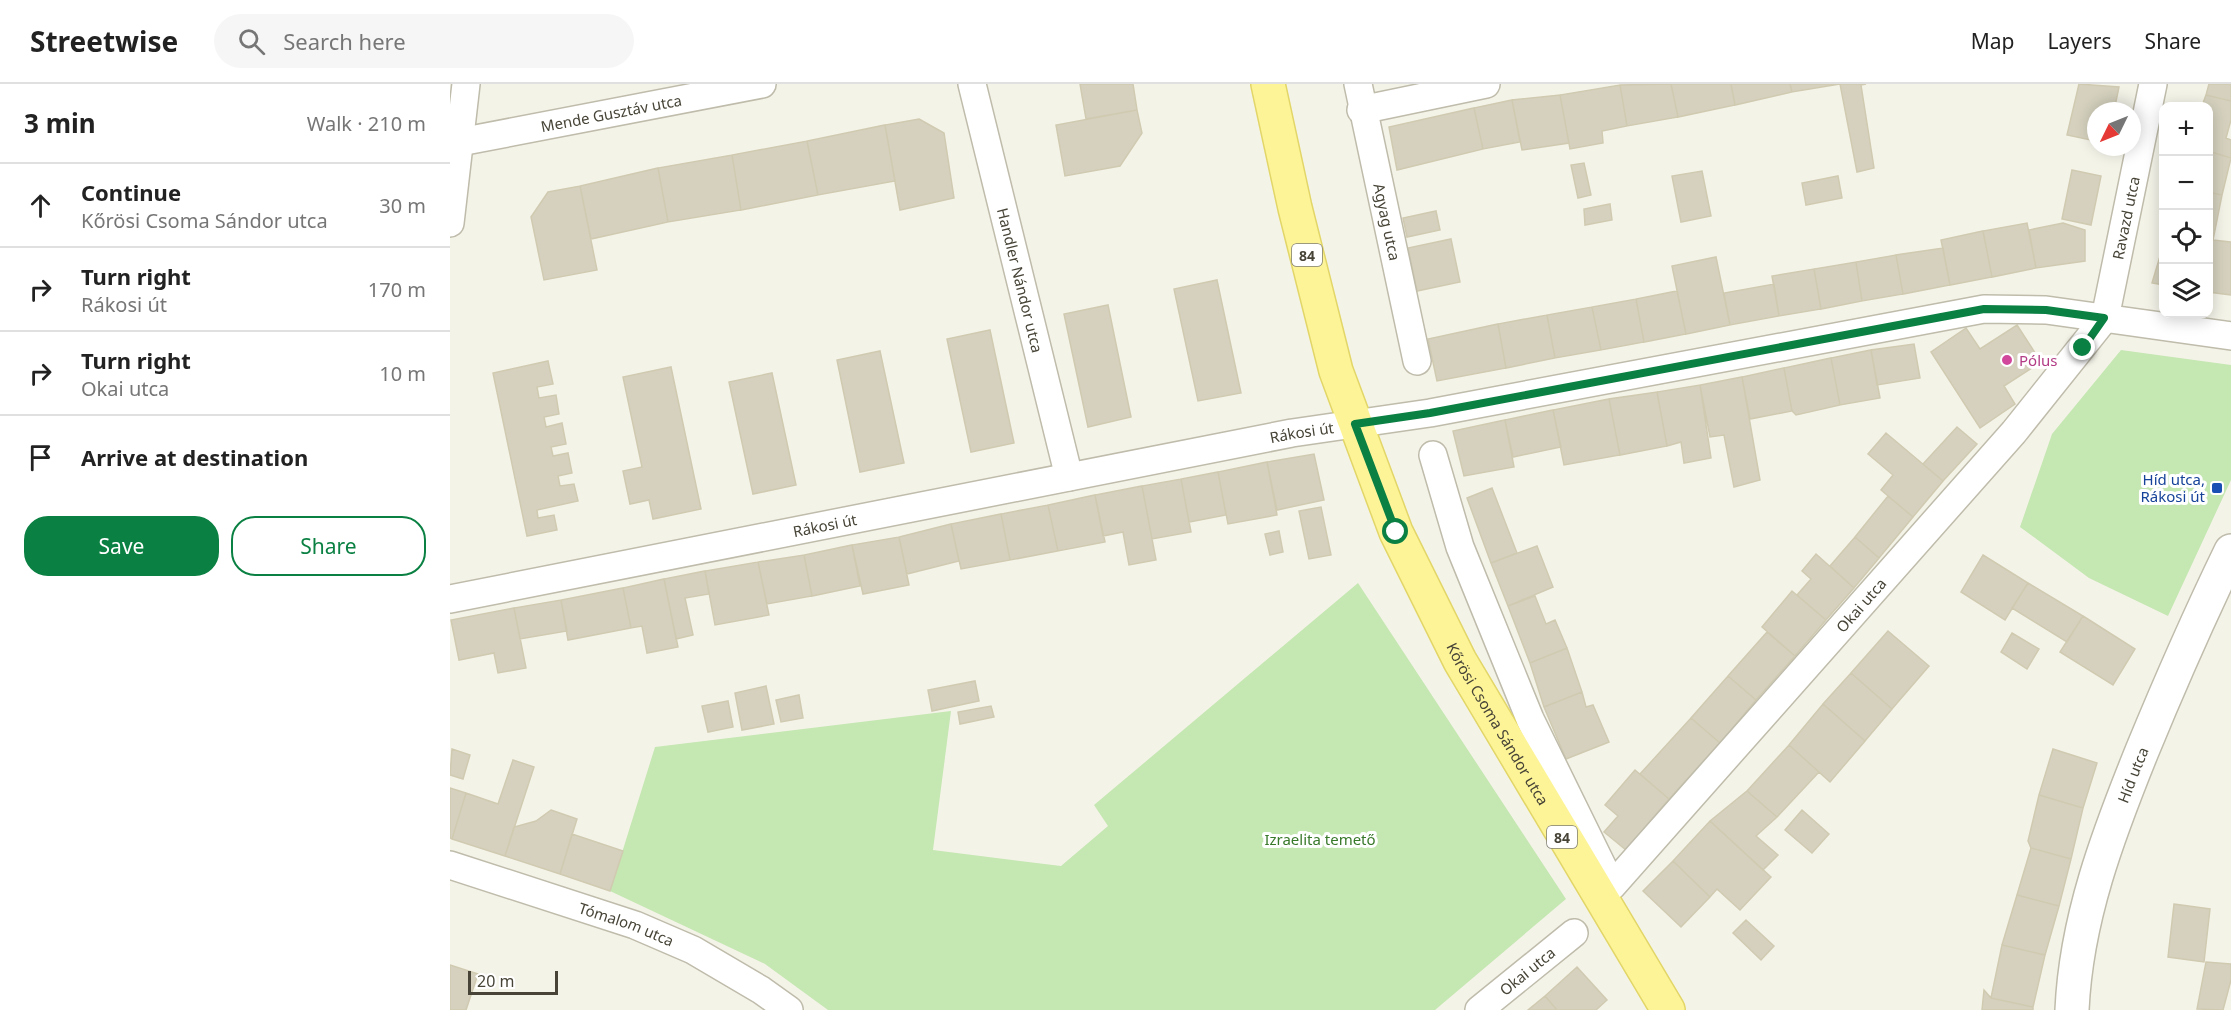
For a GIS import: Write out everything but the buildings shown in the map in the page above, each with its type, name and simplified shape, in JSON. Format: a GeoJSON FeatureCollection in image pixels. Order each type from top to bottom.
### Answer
{"type":"FeatureCollection","features":[{"type":"Feature","properties":{"kind":"main road","name":"84"},"geometry":{"type":"LineString","coordinates":[[1268,84],[1295,208],[1336,371],[1355,424]]}},
{"type":"Feature","properties":{"kind":"main road","name":"Kőrösi Csoma Sándor utca"},"geometry":{"type":"LineString","coordinates":[[1355,424],[1396,532],[1460,661],[1546,810],[1668,1010]]}},
{"type":"Feature","properties":{"kind":"street"},"geometry":{"type":"LineString","coordinates":[[450,223],[466,84]]}},
{"type":"Feature","properties":{"kind":"street","name":"Mende Gusztáv utca"},"geometry":{"type":"LineString","coordinates":[[460,142],[762,84]]}},
{"type":"Feature","properties":{"kind":"street","name":"Handler Nándor utca"},"geometry":{"type":"LineString","coordinates":[[972,84],[1069,477]]}},
{"type":"Feature","properties":{"kind":"street"},"geometry":{"type":"LineString","coordinates":[[1359,97],[1486,84]]}},
{"type":"Feature","properties":{"kind":"street","name":"Ravazd utca"},"geometry":{"type":"LineString","coordinates":[[2104,318],[2153,84]]}},
{"type":"Feature","properties":{"kind":"street","name":"Agyag utca"},"geometry":{"type":"LineString","coordinates":[[1359,97],[1417,361]]}},
{"type":"Feature","properties":{"kind":"street","name":"Rákosi út"},"geometry":{"type":"LineString","coordinates":[[450,599],[1069,477],[1355,424],[1442,411],[1984,309],[2046,310],[2231,336]]}},
{"type":"Feature","properties":{"kind":"street","name":"Okai utca"},"geometry":{"type":"LineString","coordinates":[[1612,886],[2014,432],[2104,318]]}},
{"type":"Feature","properties":{"kind":"street","name":"Kőrösi Csoma Sándor utca"},"geometry":{"type":"LineString","coordinates":[[1433,455],[1460,547],[1530,718],[1612,886]]}},
{"type":"Feature","properties":{"kind":"street","name":"Híd utca"},"geometry":{"type":"LineString","coordinates":[[2072,1010],[2074,977],[2085,912],[2114,820],[2184,650],[2231,551]]}},
{"type":"Feature","properties":{"kind":"street","name":"Tómalom utca"},"geometry":{"type":"LineString","coordinates":[[450,865],[635,925],[693,950],[761,990],[789,1010]]}},
{"type":"Feature","properties":{"kind":"street","name":"Okai utca"},"geometry":{"type":"LineString","coordinates":[[1479,1010],[1574,933]]}},
{"type":"Feature","properties":{"kind":"green space"},"geometry":{"type":"Polygon","coordinates":[[[2121,350],[2231,365],[2231,480],[2168,616],[2089,578],[2020,527],[2052,434],[2121,350]]]}},
{"type":"Feature","properties":{"kind":"green space","name":"Izraelita temető"},"geometry":{"type":"Polygon","coordinates":[[[1358,583],[1566,899],[1435,1010],[828,1010],[765,964],[610,891],[655,747],[951,711],[933,850],[1061,866],[1108,826],[1094,805],[1358,583]]]}},
{"type":"Feature","properties":{"kind":"place","name":"Pólus"},"geometry":{"type":"Point","coordinates":[2007,360]}},
{"type":"Feature","properties":{"kind":"place","name":"Híd utca, Rákosi út"},"geometry":{"type":"Point","coordinates":[2217,488]}},
{"type":"Feature","properties":{"kind":"route"},"geometry":{"type":"LineString","coordinates":[[1396,532],[1355,424],[1430,413],[1984,309],[2046,310],[2104,318],[2083,348]]}}]}
